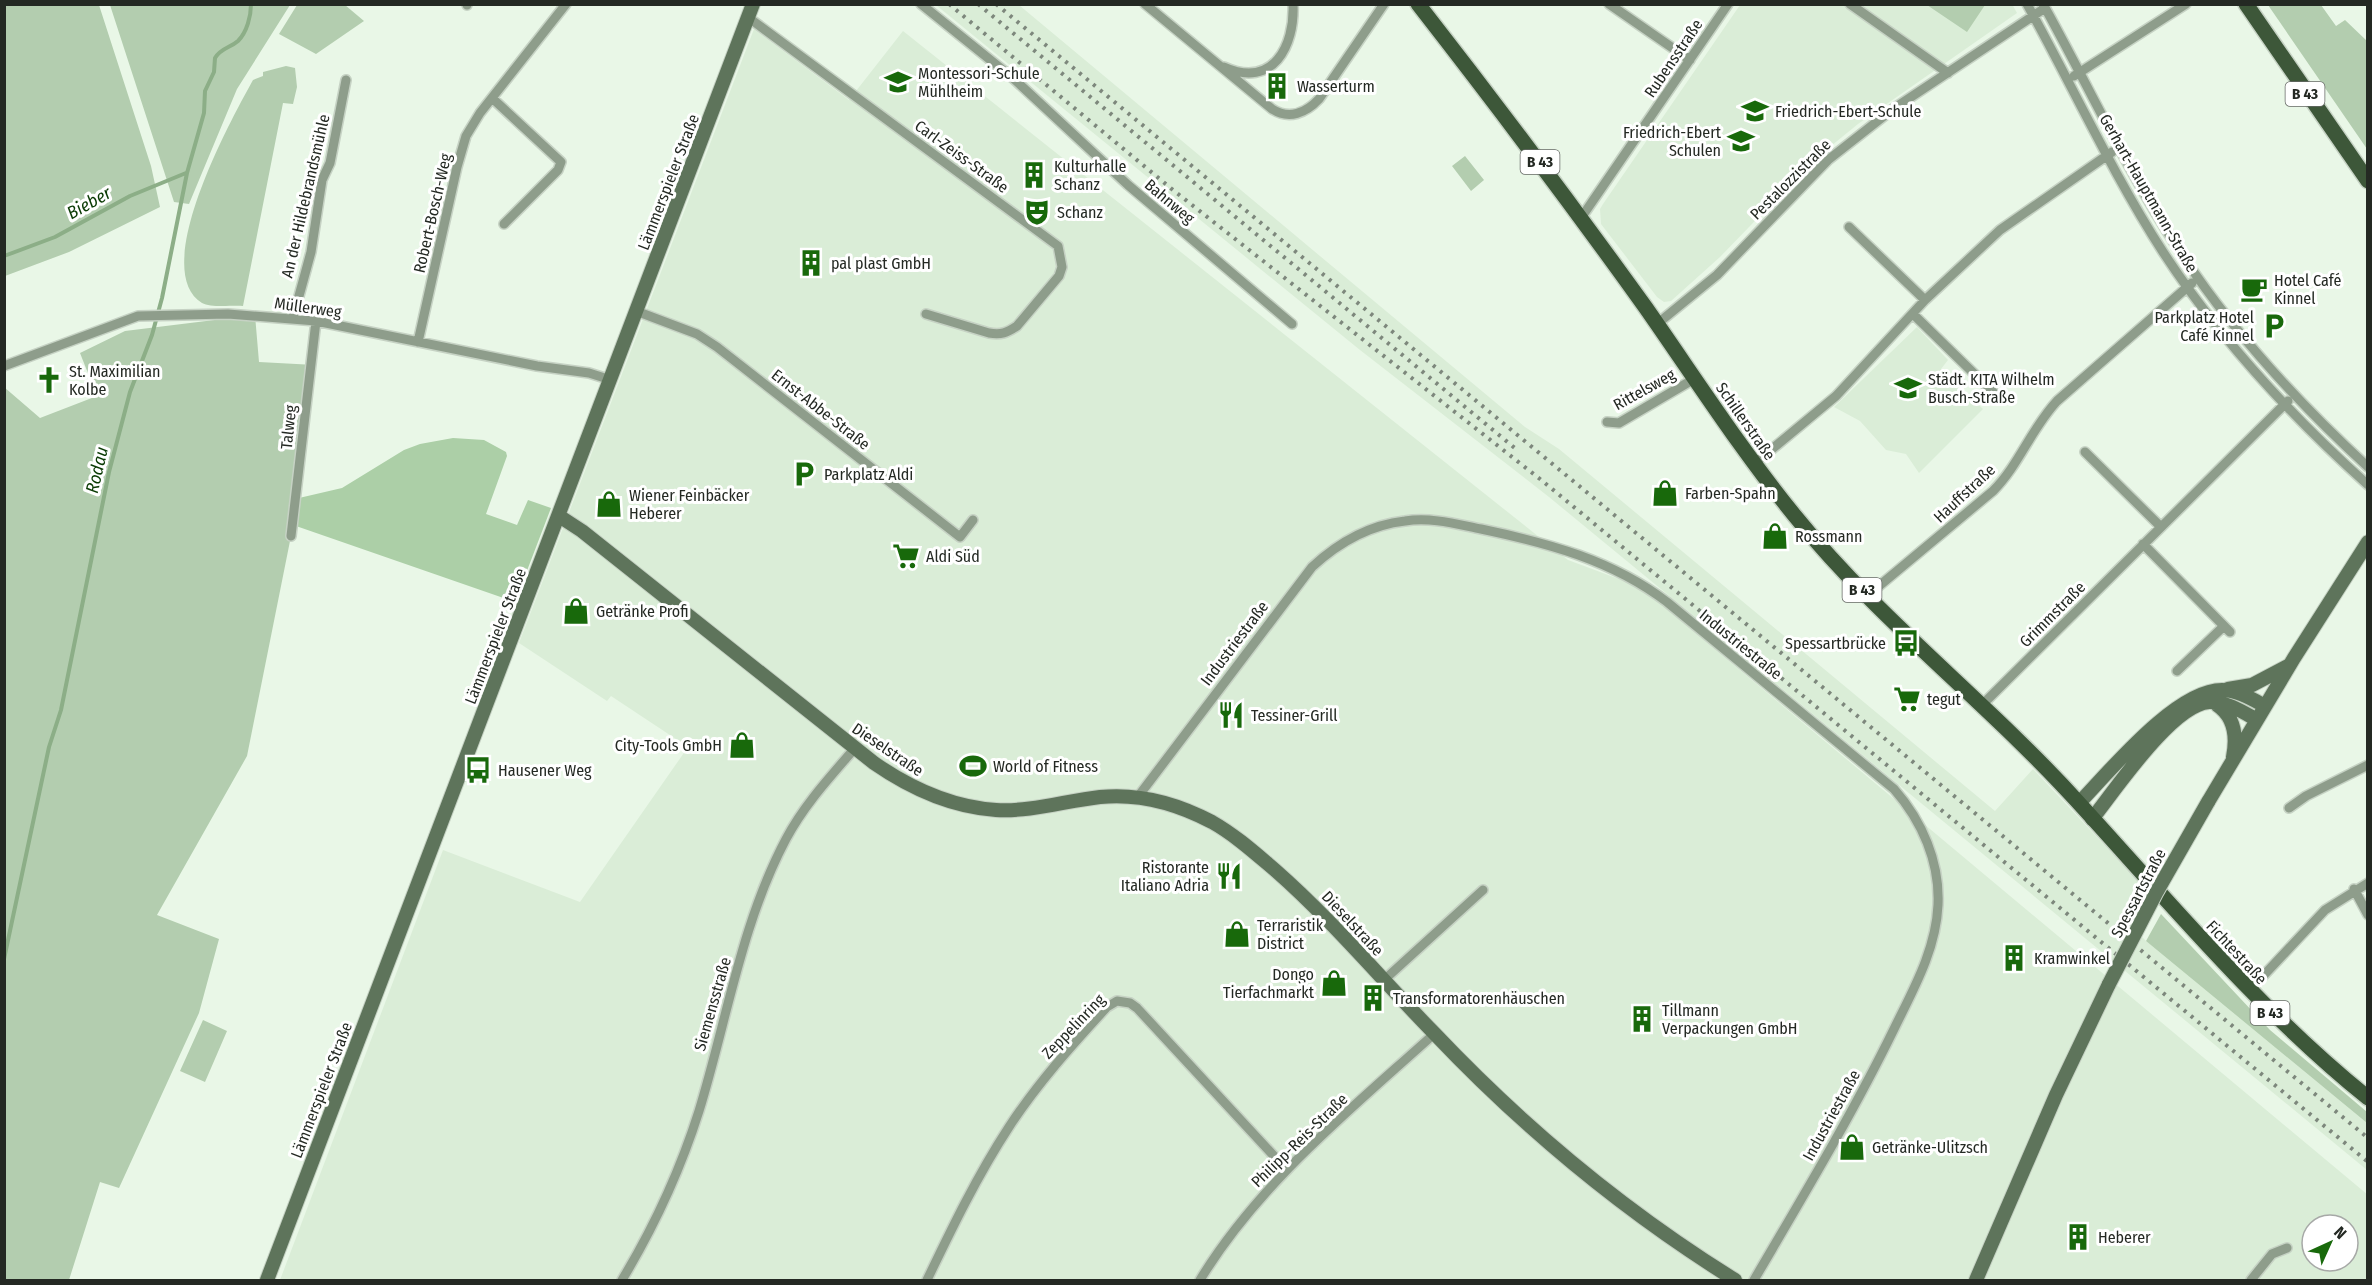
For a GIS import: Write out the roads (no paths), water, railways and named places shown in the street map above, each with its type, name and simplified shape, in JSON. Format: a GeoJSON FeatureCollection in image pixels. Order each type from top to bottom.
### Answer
{"type":"FeatureCollection","features":[{"type":"Feature","properties":{"kind":"main road","name":"Lämmerspieler Straße"},"geometry":{"type":"LineString","coordinates":[[267,1281],[753,4]]}},
{"type":"Feature","properties":{"kind":"main road","name":"Schillerstraße"},"geometry":{"type":"LineString","coordinates":[[1418,4],[1581,218],[1754,464],[1818,544],[1868,596],[1982,705],[2092,819]]}},
{"type":"Feature","properties":{"kind":"main road","name":"B 43"},"geometry":{"type":"LineString","coordinates":[[2246,4],[2367,181]]}},
{"type":"Feature","properties":{"kind":"main road","name":"Dieselstraße"},"geometry":{"type":"LineString","coordinates":[[559,516],[582,531],[889,774],[914,787],[943,799],[978,808],[1030,808],[1102,797],[1137,798],[1179,807],[1212,822],[1241,841],[1309,900],[1434,1034],[1529,1127],[1582,1172],[1660,1230],[1736,1281]]}},
{"type":"Feature","properties":{"kind":"main road","name":"Spessartstraße"},"geometry":{"type":"LineString","coordinates":[[1976,1281],[2051,1104],[2147,910],[2289,665],[2367,542]]}},
{"type":"Feature","properties":{"kind":"main road"},"geometry":{"type":"LineString","coordinates":[[2079,803],[2175,708],[2198,695],[2252,685],[2289,665]]}},
{"type":"Feature","properties":{"kind":"main road"},"geometry":{"type":"LineString","coordinates":[[2224,690],[2265,706]]}},
{"type":"Feature","properties":{"kind":"main road"},"geometry":{"type":"LineString","coordinates":[[2210,702],[2225,711],[2232,723],[2236,744],[2232,762]]}},
{"type":"Feature","properties":{"kind":"main road"},"geometry":{"type":"LineString","coordinates":[[2092,819],[2175,719],[2193,706],[2210,702],[2225,705],[2257,720]]}},
{"type":"Feature","properties":{"kind":"main road","name":"Fichtestraße"},"geometry":{"type":"LineString","coordinates":[[2092,819],[2249,991],[2297,1038],[2367,1098]]}},
{"type":"Feature","properties":{"kind":"street","name":"Robert-Bosch-Weg"},"geometry":{"type":"LineString","coordinates":[[418,342],[462,147],[471,127],[492,98],[566,4]]}},
{"type":"Feature","properties":{"kind":"street","name":"Bahnweg"},"geometry":{"type":"LineString","coordinates":[[921,4],[1014,79],[1128,185],[1292,324]]}},
{"type":"Feature","properties":{"kind":"street"},"geometry":{"type":"LineString","coordinates":[[1145,4],[1272,109],[1285,115],[1297,114],[1319,99],[1384,4]]}},
{"type":"Feature","properties":{"kind":"street"},"geometry":{"type":"LineString","coordinates":[[1212,60],[1228,69],[1245,72],[1263,70],[1276,63],[1290,43],[1293,4]]}},
{"type":"Feature","properties":{"kind":"street"},"geometry":{"type":"LineString","coordinates":[[1609,4],[1690,60]]}},
{"type":"Feature","properties":{"kind":"street","name":"Rubensstraße"},"geometry":{"type":"LineString","coordinates":[[1581,218],[1728,4]]}},
{"type":"Feature","properties":{"kind":"street"},"geometry":{"type":"LineString","coordinates":[[1850,4],[1948,73]]}},
{"type":"Feature","properties":{"kind":"street","name":"Gerhart-Hauptmann-Straße"},"geometry":{"type":"LineString","coordinates":[[2027,4],[2142,218],[2187,287],[2284,405],[2367,484]]}},
{"type":"Feature","properties":{"kind":"street"},"geometry":{"type":"LineString","coordinates":[[2068,80],[2186,4]]}},
{"type":"Feature","properties":{"kind":"street","name":"Pestalozzistraße"},"geometry":{"type":"LineString","coordinates":[[1656,324],[1717,275],[1828,160],[1877,120],[2033,16],[2044,6]]}},
{"type":"Feature","properties":{"kind":"street","name":"Gerhart-Hauptmann-Straße"},"geometry":{"type":"LineString","coordinates":[[2044,6],[2157,216],[2198,278],[2294,395],[2367,467]]}},
{"type":"Feature","properties":{"kind":"street","name":"Carl-Zeiss-Straße"},"geometry":{"type":"LineString","coordinates":[[749,18],[1058,246],[1062,267],[1059,276],[1017,326],[1008,332],[998,335],[926,314]]}},
{"type":"Feature","properties":{"kind":"street","name":"An der Hildebrandsmühle"},"geometry":{"type":"LineString","coordinates":[[293,318],[311,252],[322,180],[330,163],[346,80]]}},
{"type":"Feature","properties":{"kind":"street"},"geometry":{"type":"LineString","coordinates":[[492,98],[561,162],[558,171],[504,224]]}},
{"type":"Feature","properties":{"kind":"street"},"geometry":{"type":"LineString","coordinates":[[1754,464],[1836,396],[1926,300],[2010,221],[2119,148]]}},
{"type":"Feature","properties":{"kind":"street"},"geometry":{"type":"LineString","coordinates":[[1849,227],[1926,300]]}},
{"type":"Feature","properties":{"kind":"street","name":"Hauffstraße"},"geometry":{"type":"LineString","coordinates":[[1868,596],[1993,491],[2006,477],[2039,423],[2057,401],[2198,278]]}},
{"type":"Feature","properties":{"kind":"street","name":"Ernst-Abbe-Straße"},"geometry":{"type":"LineString","coordinates":[[636,310],[697,334],[717,347],[960,537],[973,520]]}},
{"type":"Feature","properties":{"kind":"street","name":"Müllerweg"},"geometry":{"type":"LineString","coordinates":[[4,366],[138,316],[228,314],[315,321],[537,366],[589,373],[611,380]]}},
{"type":"Feature","properties":{"kind":"street"},"geometry":{"type":"LineString","coordinates":[[1913,314],[1997,396]]}},
{"type":"Feature","properties":{"kind":"street","name":"Talweg"},"geometry":{"type":"LineString","coordinates":[[291,536],[315,321]]}},
{"type":"Feature","properties":{"kind":"street","name":"Rittelsweg"},"geometry":{"type":"LineString","coordinates":[[1607,422],[1619,423],[1694,379]]}},
{"type":"Feature","properties":{"kind":"street","name":"Grimmstraße"},"geometry":{"type":"LineString","coordinates":[[1982,705],[2294,395]]}},
{"type":"Feature","properties":{"kind":"street"},"geometry":{"type":"LineString","coordinates":[[2085,452],[2160,526]]}},
{"type":"Feature","properties":{"kind":"street","name":"Industriestraße"},"geometry":{"type":"LineString","coordinates":[[1137,798],[1312,567],[1343,543],[1378,526],[1404,521],[1432,520],[1546,544],[1614,569],[1642,584],[1667,602],[1894,789],[1918,822],[1933,857],[1936,874],[1938,906],[1934,932],[1918,979],[1856,1103],[1754,1281]]}},
{"type":"Feature","properties":{"kind":"street"},"geometry":{"type":"LineString","coordinates":[[2143,544],[2227,629],[2178,672]]}},
{"type":"Feature","properties":{"kind":"street","name":"Siemensstraße"},"geometry":{"type":"LineString","coordinates":[[622,1281],[656,1219],[691,1133],[734,980],[772,869],[800,815],[855,748]]}},
{"type":"Feature","properties":{"kind":"street"},"geometry":{"type":"LineString","coordinates":[[2289,808],[2306,796],[2367,765]]}},
{"type":"Feature","properties":{"kind":"street"},"geometry":{"type":"LineString","coordinates":[[2249,991],[2314,920],[2354,889],[2367,883]]}},
{"type":"Feature","properties":{"kind":"street"},"geometry":{"type":"LineString","coordinates":[[2354,889],[2367,915]]}},
{"type":"Feature","properties":{"kind":"street","name":"Dieselstraße"},"geometry":{"type":"LineString","coordinates":[[1384,980],[1483,890]]}},
{"type":"Feature","properties":{"kind":"street","name":"Zeppelinring"},"geometry":{"type":"LineString","coordinates":[[927,1281],[974,1187],[1010,1126],[1046,1076],[1107,1007],[1117,1001],[1130,1003],[1137,1008],[1287,1170]]}},
{"type":"Feature","properties":{"kind":"street","name":"Philipp-Reis-Straße"},"geometry":{"type":"LineString","coordinates":[[1200,1281],[1252,1208],[1287,1170],[1434,1034]]}},
{"type":"Feature","properties":{"kind":"street"},"geometry":{"type":"LineString","coordinates":[[2251,1281],[2272,1254],[2287,1248]]}},
{"type":"Feature","properties":{"kind":"waterway","name":"Rodau"},"geometry":{"type":"LineString","coordinates":[[4,959],[49,747],[61,710],[109,472],[130,392],[152,335],[162,298],[187,173],[204,113],[205,91],[214,72],[215,58],[220,52],[238,41],[244,33],[251,4]]}},
{"type":"Feature","properties":{"kind":"waterway","name":"Bieber"},"geometry":{"type":"LineString","coordinates":[[4,256],[55,237],[130,196],[186,173]]}},
{"type":"Feature","properties":{"kind":"railway"},"geometry":{"type":"LineString","coordinates":[[949,4],[1173,190],[1540,479],[2368,1162]]}},
{"type":"Feature","properties":{"kind":"railway"},"geometry":{"type":"LineString","coordinates":[[978,4],[1516,449]]}},
{"type":"Feature","properties":{"kind":"railway"},"geometry":{"type":"LineString","coordinates":[[996,4],[2368,1138]]}},
{"type":"Feature","properties":{"kind":"place","name":"Montessori-Schule Mühlheim"},"geometry":{"type":"Point","coordinates":[898,82]}},
{"type":"Feature","properties":{"kind":"place","name":"Wasserturm"},"geometry":{"type":"Point","coordinates":[1277,86]}},
{"type":"Feature","properties":{"kind":"place","name":"Friedrich-Ebert-Schule"},"geometry":{"type":"Point","coordinates":[1755,111]}},
{"type":"Feature","properties":{"kind":"place","name":"Friedrich-Ebert Schulen"},"geometry":{"type":"Point","coordinates":[1741,141]}},
{"type":"Feature","properties":{"kind":"place","name":"Kulturhalle Schanz"},"geometry":{"type":"Point","coordinates":[1034,175]}},
{"type":"Feature","properties":{"kind":"place","name":"Schanz"},"geometry":{"type":"Point","coordinates":[1037,212]}},
{"type":"Feature","properties":{"kind":"place","name":"pal plast GmbH"},"geometry":{"type":"Point","coordinates":[811,263]}},
{"type":"Feature","properties":{"kind":"place","name":"Hotel Café Kinnel"},"geometry":{"type":"Point","coordinates":[2254,289]}},
{"type":"Feature","properties":{"kind":"place","name":"Parkplatz Hotel Café Kinnel"},"geometry":{"type":"Point","coordinates":[2274,326]}},
{"type":"Feature","properties":{"kind":"place","name":"St. Maximilian Kolbe"},"geometry":{"type":"Point","coordinates":[49,380]}},
{"type":"Feature","properties":{"kind":"place","name":"Städt. KITA Wilhelm Busch-Straße"},"geometry":{"type":"Point","coordinates":[1908,388]}},
{"type":"Feature","properties":{"kind":"place","name":"Parkplatz Aldi"},"geometry":{"type":"Point","coordinates":[804,474]}},
{"type":"Feature","properties":{"kind":"place","name":"Farben-Spahn"},"geometry":{"type":"Point","coordinates":[1665,493]}},
{"type":"Feature","properties":{"kind":"place","name":"Wiener Feinbäcker Heberer"},"geometry":{"type":"Point","coordinates":[609,504]}},
{"type":"Feature","properties":{"kind":"place","name":"Rossmann"},"geometry":{"type":"Point","coordinates":[1775,536]}},
{"type":"Feature","properties":{"kind":"place","name":"Aldi Süd"},"geometry":{"type":"Point","coordinates":[906,556]}},
{"type":"Feature","properties":{"kind":"place","name":"Getränke Profi"},"geometry":{"type":"Point","coordinates":[576,611]}},
{"type":"Feature","properties":{"kind":"place","name":"Spessartbrücke"},"geometry":{"type":"Point","coordinates":[1906,643]}},
{"type":"Feature","properties":{"kind":"place","name":"tegut"},"geometry":{"type":"Point","coordinates":[1907,699]}},
{"type":"Feature","properties":{"kind":"place","name":"Tessiner-Grill"},"geometry":{"type":"Point","coordinates":[1231,715]}},
{"type":"Feature","properties":{"kind":"place","name":"City-Tools GmbH"},"geometry":{"type":"Point","coordinates":[742,745]}},
{"type":"Feature","properties":{"kind":"place","name":"World of Fitness"},"geometry":{"type":"Point","coordinates":[973,766]}},
{"type":"Feature","properties":{"kind":"place","name":"Hausener Weg"},"geometry":{"type":"Point","coordinates":[478,770]}},
{"type":"Feature","properties":{"kind":"place","name":"Ristorante Italiano Adria"},"geometry":{"type":"Point","coordinates":[1229,876]}},
{"type":"Feature","properties":{"kind":"place","name":"Terraristik District"},"geometry":{"type":"Point","coordinates":[1237,934]}},
{"type":"Feature","properties":{"kind":"place","name":"Kramwinkel"},"geometry":{"type":"Point","coordinates":[2014,958]}},
{"type":"Feature","properties":{"kind":"place","name":"Dongo Tierfachmarkt"},"geometry":{"type":"Point","coordinates":[1334,983]}},
{"type":"Feature","properties":{"kind":"place","name":"Transformatorenhäuschen"},"geometry":{"type":"Point","coordinates":[1373,998]}},
{"type":"Feature","properties":{"kind":"place","name":"Tillmann Verpackungen GmbH"},"geometry":{"type":"Point","coordinates":[1642,1019]}},
{"type":"Feature","properties":{"kind":"place","name":"Getränke-Ulitzsch"},"geometry":{"type":"Point","coordinates":[1852,1147]}},
{"type":"Feature","properties":{"kind":"place","name":"Heberer"},"geometry":{"type":"Point","coordinates":[2078,1237]}}]}
